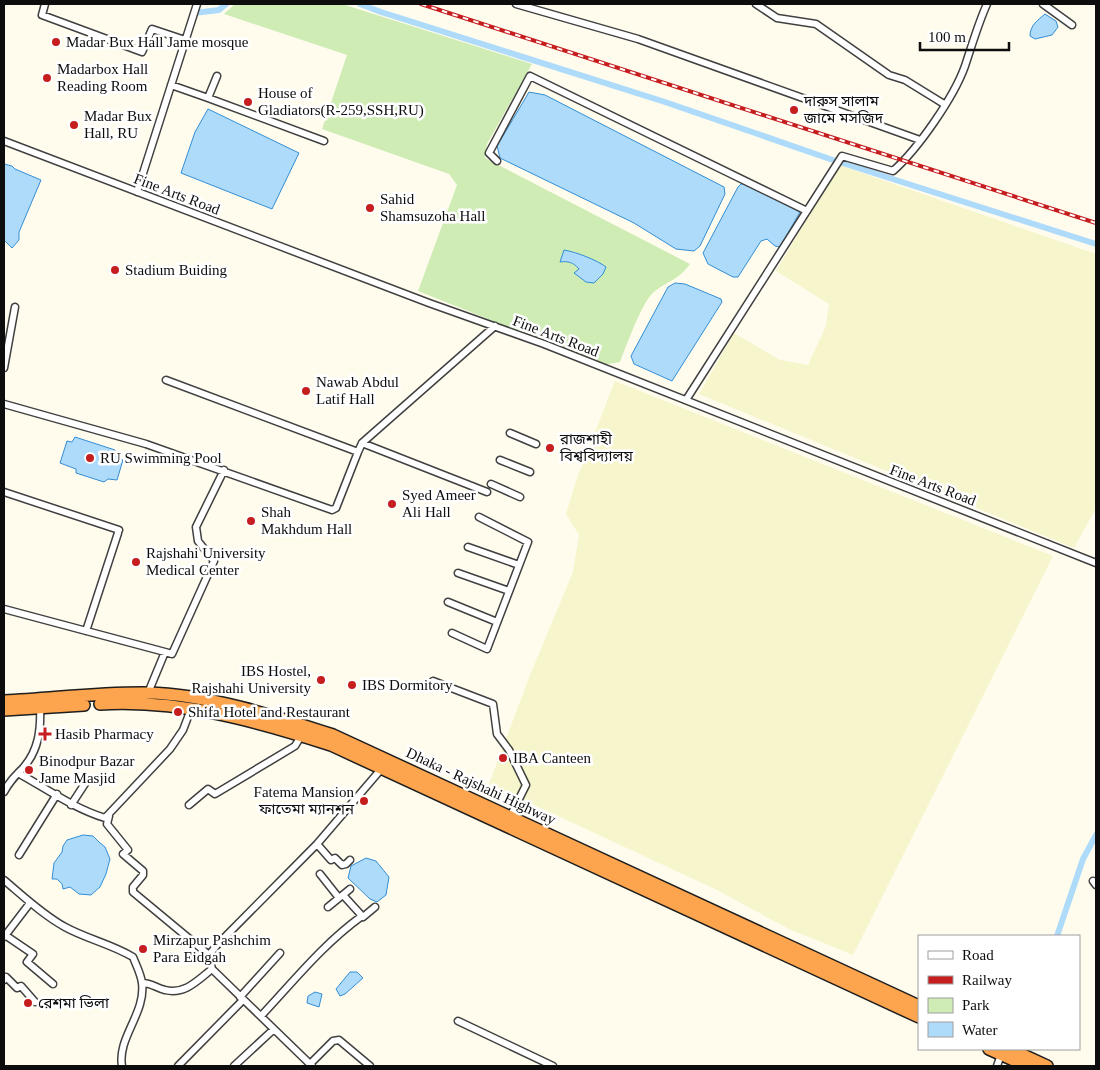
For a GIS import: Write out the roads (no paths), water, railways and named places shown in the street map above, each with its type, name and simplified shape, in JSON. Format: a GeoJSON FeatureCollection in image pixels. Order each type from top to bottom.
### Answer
{"type":"FeatureCollection","features":[{"type":"Feature","properties":{"kind":"highway","name":"Dhaka - Rajshahi Highway"},"geometry":{"type":"LineString","coordinates":[[4,710],[40,704],[148,693],[192,699],[268,714],[333,735],[386,764],[918,1017]]}},
{"type":"Feature","properties":{"kind":"highway","name":"Dhaka - Rajshahi Highway"},"geometry":{"type":"LineString","coordinates":[[4,702],[40,704],[139,703],[191,709],[267,725],[331,745],[386,764],[510,817],[918,1006]]}},
{"type":"Feature","properties":{"kind":"highway"},"geometry":{"type":"LineString","coordinates":[[992,1050],[1047,1066]]}},
{"type":"Feature","properties":{"kind":"street"},"geometry":{"type":"LineString","coordinates":[[46,4],[42,15],[142,52],[152,29],[185,40]]}},
{"type":"Feature","properties":{"kind":"street"},"geometry":{"type":"LineString","coordinates":[[137,192],[197,4]]}},
{"type":"Feature","properties":{"kind":"street"},"geometry":{"type":"LineString","coordinates":[[516,4],[638,39],[920,140]]}},
{"type":"Feature","properties":{"kind":"street"},"geometry":{"type":"LineString","coordinates":[[756,4],[778,18],[816,24],[889,75],[905,80],[944,104]]}},
{"type":"Feature","properties":{"kind":"street"},"geometry":{"type":"LineString","coordinates":[[686,400],[842,156],[893,170],[904,161],[920,140],[944,104],[964,67],[974,33],[987,4]]}},
{"type":"Feature","properties":{"kind":"street"},"geometry":{"type":"LineString","coordinates":[[1043,4],[1072,25]]}},
{"type":"Feature","properties":{"kind":"street"},"geometry":{"type":"LineString","coordinates":[[208,98],[217,76]]}},
{"type":"Feature","properties":{"kind":"street"},"geometry":{"type":"LineString","coordinates":[[497,161],[489,153],[530,76],[807,211]]}},
{"type":"Feature","properties":{"kind":"street"},"geometry":{"type":"LineString","coordinates":[[171,85],[324,141]]}},
{"type":"Feature","properties":{"kind":"street","name":"Fine Arts Road"},"geometry":{"type":"LineString","coordinates":[[4,141],[429,303],[496,326],[1096,562]]}},
{"type":"Feature","properties":{"kind":"street"},"geometry":{"type":"LineString","coordinates":[[4,368],[16,307]]}},
{"type":"Feature","properties":{"kind":"street"},"geometry":{"type":"LineString","coordinates":[[4,404],[146,444],[334,510],[362,443],[496,326]]}},
{"type":"Feature","properties":{"kind":"street"},"geometry":{"type":"LineString","coordinates":[[166,380],[358,452]]}},
{"type":"Feature","properties":{"kind":"street"},"geometry":{"type":"LineString","coordinates":[[510,433],[536,444]]}},
{"type":"Feature","properties":{"kind":"street"},"geometry":{"type":"LineString","coordinates":[[362,443],[487,492]]}},
{"type":"Feature","properties":{"kind":"street"},"geometry":{"type":"LineString","coordinates":[[500,460],[530,472]]}},
{"type":"Feature","properties":{"kind":"street"},"geometry":{"type":"LineString","coordinates":[[4,609],[172,654],[214,561],[198,541],[196,527],[224,470]]}},
{"type":"Feature","properties":{"kind":"street"},"geometry":{"type":"LineString","coordinates":[[491,484],[520,497]]}},
{"type":"Feature","properties":{"kind":"street"},"geometry":{"type":"LineString","coordinates":[[4,492],[118,532],[86,631]]}},
{"type":"Feature","properties":{"kind":"street"},"geometry":{"type":"LineString","coordinates":[[452,633],[487,649],[528,542],[479,517]]}},
{"type":"Feature","properties":{"kind":"street"},"geometry":{"type":"LineString","coordinates":[[468,547],[519,565]]}},
{"type":"Feature","properties":{"kind":"street"},"geometry":{"type":"LineString","coordinates":[[458,573],[509,591]]}},
{"type":"Feature","properties":{"kind":"street"},"geometry":{"type":"LineString","coordinates":[[448,602],[497,622]]}},
{"type":"Feature","properties":{"kind":"street"},"geometry":{"type":"LineString","coordinates":[[148,693],[166,652]]}},
{"type":"Feature","properties":{"kind":"street"},"geometry":{"type":"LineString","coordinates":[[433,681],[493,704],[497,734],[509,750],[526,785],[510,817]]}},
{"type":"Feature","properties":{"kind":"street"},"geometry":{"type":"LineString","coordinates":[[4,792],[18,772],[28,762],[38,742],[41,729],[40,704]]}},
{"type":"Feature","properties":{"kind":"street"},"geometry":{"type":"LineString","coordinates":[[191,709],[183,730],[170,749],[109,816],[106,824],[128,850],[123,854],[143,871],[143,875],[133,886],[134,892],[209,955],[212,969],[311,1065],[333,1041],[339,1040],[370,1066]]}},
{"type":"Feature","properties":{"kind":"street"},"geometry":{"type":"LineString","coordinates":[[189,805],[208,789],[215,794],[295,746],[301,736]]}},
{"type":"Feature","properties":{"kind":"street"},"geometry":{"type":"LineString","coordinates":[[209,955],[262,898],[317,844],[386,764]]}},
{"type":"Feature","properties":{"kind":"street"},"geometry":{"type":"LineString","coordinates":[[18,772],[57,794],[71,805],[105,818],[109,816]]}},
{"type":"Feature","properties":{"kind":"street"},"geometry":{"type":"LineString","coordinates":[[71,805],[88,779]]}},
{"type":"Feature","properties":{"kind":"street"},"geometry":{"type":"LineString","coordinates":[[19,855],[57,794]]}},
{"type":"Feature","properties":{"kind":"street"},"geometry":{"type":"LineString","coordinates":[[317,844],[331,860],[335,858],[342,865],[350,860]]}},
{"type":"Feature","properties":{"kind":"street"},"geometry":{"type":"LineString","coordinates":[[320,874],[362,916]]}},
{"type":"Feature","properties":{"kind":"street"},"geometry":{"type":"LineString","coordinates":[[4,880],[30,902],[66,927],[107,943],[133,957],[142,983],[137,1016],[120,1055],[122,1066]]}},
{"type":"Feature","properties":{"kind":"street"},"geometry":{"type":"LineString","coordinates":[[328,907],[350,890]]}},
{"type":"Feature","properties":{"kind":"street"},"geometry":{"type":"LineString","coordinates":[[30,902],[4,936],[33,954],[27,962],[53,984]]}},
{"type":"Feature","properties":{"kind":"street"},"geometry":{"type":"LineString","coordinates":[[260,1016],[322,950],[344,930],[375,907]]}},
{"type":"Feature","properties":{"kind":"street"},"geometry":{"type":"LineString","coordinates":[[178,1066],[280,953]]}},
{"type":"Feature","properties":{"kind":"street"},"geometry":{"type":"LineString","coordinates":[[142,983],[151,983],[166,990],[186,990],[212,969]]}},
{"type":"Feature","properties":{"kind":"street"},"geometry":{"type":"LineString","coordinates":[[4,980],[6,977],[17,988],[21,986],[35,1002]]}},
{"type":"Feature","properties":{"kind":"street"},"geometry":{"type":"LineString","coordinates":[[458,1021],[553,1066]]}},
{"type":"Feature","properties":{"kind":"street"},"geometry":{"type":"LineString","coordinates":[[234,1066],[274,1029]]}},
{"type":"Feature","properties":{"kind":"street"},"geometry":{"type":"LineString","coordinates":[[997,1066],[1012,1057]]}},
{"type":"Feature","properties":{"kind":"water"},"geometry":{"type":"Polygon","coordinates":[[[1045,14],[1056,21],[1058,27],[1052,35],[1035,39],[1030,36],[1031,29],[1045,14]]]}},
{"type":"Feature","properties":{"kind":"water"},"geometry":{"type":"Polygon","coordinates":[[[529,92],[545,95],[724,187],[725,194],[700,246],[694,251],[676,249],[634,223],[500,158],[497,146],[529,92]]]}},
{"type":"Feature","properties":{"kind":"water"},"geometry":{"type":"Polygon","coordinates":[[[208,109],[299,153],[272,209],[181,173],[195,132],[208,109]]]}},
{"type":"Feature","properties":{"kind":"water"},"geometry":{"type":"Polygon","coordinates":[[[4,164],[41,180],[19,232],[19,240],[12,248],[4,240],[4,164]]]}},
{"type":"Feature","properties":{"kind":"water"},"geometry":{"type":"Polygon","coordinates":[[[741,184],[747,184],[800,212],[780,247],[775,246],[767,239],[761,241],[738,277],[733,277],[708,264],[703,253],[741,184]]]}},
{"type":"Feature","properties":{"kind":"water"},"geometry":{"type":"Polygon","coordinates":[[[564,250],[602,264],[606,267],[603,274],[594,283],[586,282],[574,273],[579,269],[575,265],[568,262],[560,262],[564,250]]]}},
{"type":"Feature","properties":{"kind":"water"},"geometry":{"type":"Polygon","coordinates":[[[675,283],[685,284],[721,299],[722,302],[672,381],[634,364],[631,356],[668,287],[675,283]]]}},
{"type":"Feature","properties":{"kind":"water","name":"RU Swimming Pool"},"geometry":{"type":"Polygon","coordinates":[[[75,437],[115,450],[115,456],[123,460],[117,480],[108,479],[104,482],[76,473],[76,469],[60,463],[67,441],[72,442],[75,437]]]}},
{"type":"Feature","properties":{"kind":"water"},"geometry":{"type":"Polygon","coordinates":[[[83,835],[93,836],[105,847],[110,859],[100,887],[91,895],[79,894],[70,887],[63,889],[62,884],[57,879],[52,879],[54,863],[62,852],[67,840],[83,835]]]}},
{"type":"Feature","properties":{"kind":"water"},"geometry":{"type":"Polygon","coordinates":[[[366,858],[376,861],[389,877],[386,895],[377,902],[370,899],[348,878],[351,866],[366,858]]]}},
{"type":"Feature","properties":{"kind":"water"},"geometry":{"type":"Polygon","coordinates":[[[350,972],[357,972],[363,978],[345,994],[340,996],[336,989],[350,972]]]}},
{"type":"Feature","properties":{"kind":"water"},"geometry":{"type":"Polygon","coordinates":[[[315,992],[322,994],[319,1007],[307,1003],[308,996],[315,992]]]}},
{"type":"Feature","properties":{"kind":"waterway"},"geometry":{"type":"LineString","coordinates":[[194,13],[219,10],[226,4]]}},
{"type":"Feature","properties":{"kind":"waterway"},"geometry":{"type":"LineString","coordinates":[[360,4],[665,102],[830,159],[1096,244]]}},
{"type":"Feature","properties":{"kind":"waterway"},"geometry":{"type":"LineString","coordinates":[[1057,935],[1083,859],[1096,835]]}},
{"type":"Feature","properties":{"kind":"railway"},"geometry":{"type":"LineString","coordinates":[[421,4],[1096,223]]}},
{"type":"Feature","properties":{"kind":"place","name":"Madar Bux Hall Jame mosque"},"geometry":{"type":"Point","coordinates":[56,42]}},
{"type":"Feature","properties":{"kind":"place","name":"Madarbox Hall Reading Room"},"geometry":{"type":"Point","coordinates":[47,78]}},
{"type":"Feature","properties":{"kind":"place","name":"House of Gladiators(R-259,SSH,RU)"},"geometry":{"type":"Point","coordinates":[248,102]}},
{"type":"Feature","properties":{"kind":"place","name":"দারুস সালাম জামে মসজিদ"},"geometry":{"type":"Point","coordinates":[794,110]}},
{"type":"Feature","properties":{"kind":"place","name":"Madar Bux Hall, RU"},"geometry":{"type":"Point","coordinates":[74,125]}},
{"type":"Feature","properties":{"kind":"place","name":"Sahid Shamsuzoha Hall"},"geometry":{"type":"Point","coordinates":[370,208]}},
{"type":"Feature","properties":{"kind":"place","name":"Stadium Buiding"},"geometry":{"type":"Point","coordinates":[115,270]}},
{"type":"Feature","properties":{"kind":"place","name":"Nawab Abdul Latif Hall"},"geometry":{"type":"Point","coordinates":[306,391]}},
{"type":"Feature","properties":{"kind":"place","name":"রাজশাহী বিশ্ববিদ্যালয়"},"geometry":{"type":"Point","coordinates":[550,448]}},
{"type":"Feature","properties":{"kind":"place","name":"RU Swimming Pool"},"geometry":{"type":"Point","coordinates":[90,458]}},
{"type":"Feature","properties":{"kind":"place","name":"Syed Ameer Ali Hall"},"geometry":{"type":"Point","coordinates":[392,504]}},
{"type":"Feature","properties":{"kind":"place","name":"Shah Makhdum Hall"},"geometry":{"type":"Point","coordinates":[251,521]}},
{"type":"Feature","properties":{"kind":"place","name":"Rajshahi University Medical Center"},"geometry":{"type":"Point","coordinates":[136,562]}},
{"type":"Feature","properties":{"kind":"place","name":"IBS Hostel, Rajshahi University"},"geometry":{"type":"Point","coordinates":[321,680]}},
{"type":"Feature","properties":{"kind":"place","name":"IBS Dormitory"},"geometry":{"type":"Point","coordinates":[352,685]}},
{"type":"Feature","properties":{"kind":"place","name":"Shifa Hotel and Restaurant"},"geometry":{"type":"Point","coordinates":[178,712]}},
{"type":"Feature","properties":{"kind":"place","name":"Hasib Pharmacy"},"geometry":{"type":"Point","coordinates":[45,734]}},
{"type":"Feature","properties":{"kind":"place","name":"IBA Canteen"},"geometry":{"type":"Point","coordinates":[503,758]}},
{"type":"Feature","properties":{"kind":"place","name":"Binodpur Bazar Jame Masjid"},"geometry":{"type":"Point","coordinates":[29,770]}},
{"type":"Feature","properties":{"kind":"place","name":"Fatema Mansion ফাতেমা ম্যানশন"},"geometry":{"type":"Point","coordinates":[364,801]}},
{"type":"Feature","properties":{"kind":"place","name":"Mirzapur Pashchim Para Eidgah"},"geometry":{"type":"Point","coordinates":[143,949]}},
{"type":"Feature","properties":{"kind":"place","name":"রেশমা ভিলা"},"geometry":{"type":"Point","coordinates":[28,1003]}}]}
